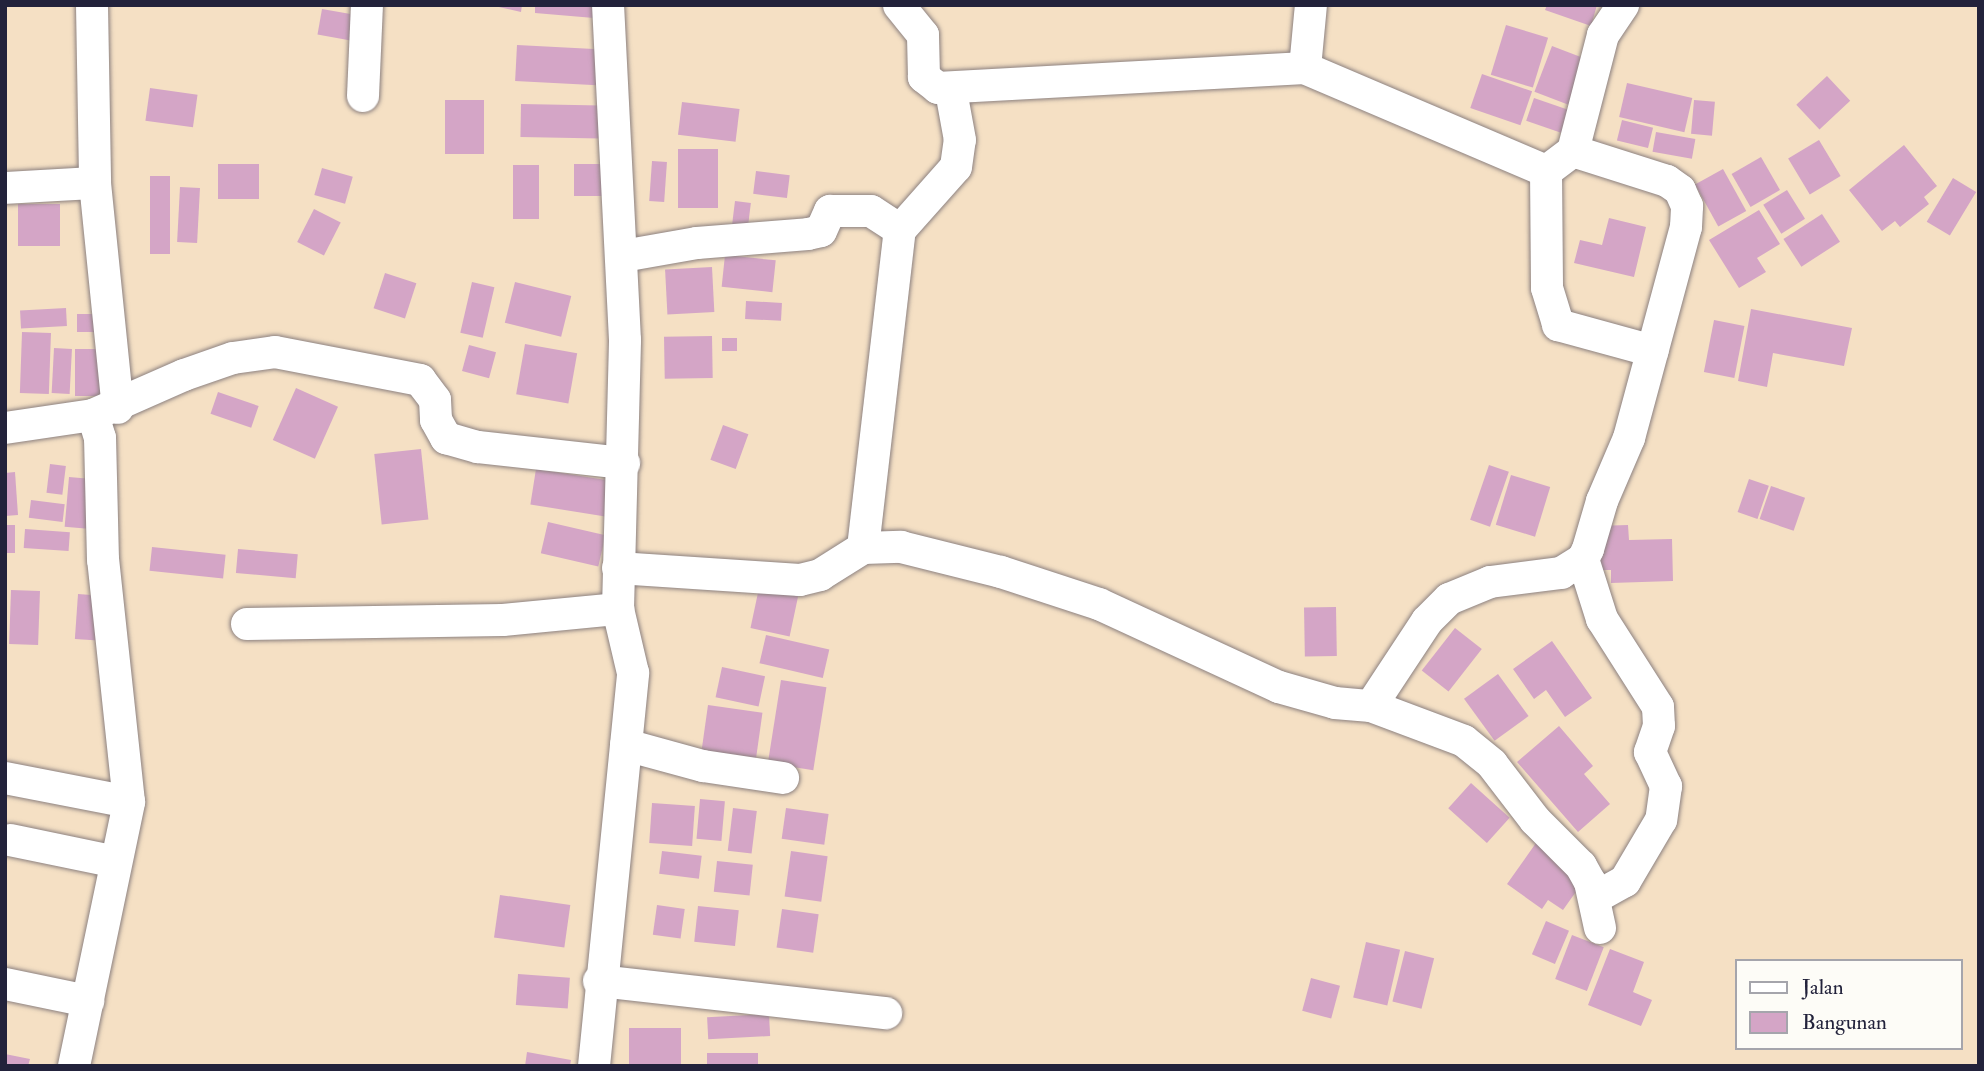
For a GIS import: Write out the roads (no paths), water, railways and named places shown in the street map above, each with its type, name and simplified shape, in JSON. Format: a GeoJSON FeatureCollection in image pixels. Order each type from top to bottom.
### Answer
{"type":"FeatureCollection","features":[{"type":"Feature","properties":{"kind":"street"},"geometry":{"type":"LineString","coordinates":[[74,1066],[129,802],[103,560],[100,438],[105,412],[95,183],[92,5]]}},
{"type":"Feature","properties":{"kind":"street"},"geometry":{"type":"LineString","coordinates":[[363,96],[368,5]]}},
{"type":"Feature","properties":{"kind":"street"},"geometry":{"type":"LineString","coordinates":[[594,1066],[599,981],[633,673],[618,609],[624,463],[623,256],[608,5]]}},
{"type":"Feature","properties":{"kind":"street"},"geometry":{"type":"LineString","coordinates":[[899,5],[923,35],[924,78],[937,88],[951,91],[1305,68],[1546,171]]}},
{"type":"Feature","properties":{"kind":"street"},"geometry":{"type":"LineString","coordinates":[[1305,68],[1311,5]]}},
{"type":"Feature","properties":{"kind":"street"},"geometry":{"type":"LineString","coordinates":[[1546,171],[1573,151],[1603,35],[1623,5]]}},
{"type":"Feature","properties":{"kind":"street"},"geometry":{"type":"LineString","coordinates":[[863,548],[900,230],[956,167],[960,140],[951,91]]}},
{"type":"Feature","properties":{"kind":"street"},"geometry":{"type":"LineString","coordinates":[[618,568],[800,580],[820,575],[863,548],[901,547],[1001,572],[1099,604],[1279,687],[1335,704],[1370,706],[1464,741],[1492,764],[1535,820],[1581,866],[1597,913],[1625,881],[1661,820],[1665,786],[1650,752],[1659,726],[1658,707],[1602,620],[1583,559],[1629,438],[1686,227],[1686,206],[1680,190],[1667,181],[1573,151]]}},
{"type":"Feature","properties":{"kind":"street"},"geometry":{"type":"LineString","coordinates":[[1546,171],[1546,288],[1558,325],[1653,351]]}},
{"type":"Feature","properties":{"kind":"street"},"geometry":{"type":"LineString","coordinates":[[5,188],[95,183]]}},
{"type":"Feature","properties":{"kind":"street"},"geometry":{"type":"LineString","coordinates":[[623,256],[697,243],[808,234],[821,231],[830,211],[871,211],[900,230]]}},
{"type":"Feature","properties":{"kind":"street"},"geometry":{"type":"LineString","coordinates":[[5,428],[105,412],[184,375],[233,358],[275,352],[420,380],[435,400],[436,420],[446,438],[478,447],[624,463]]}},
{"type":"Feature","properties":{"kind":"street"},"geometry":{"type":"LineString","coordinates":[[1370,706],[1427,621],[1449,599],[1490,582],[1548,577],[1583,559]]}},
{"type":"Feature","properties":{"kind":"street"},"geometry":{"type":"LineString","coordinates":[[247,624],[503,620],[618,609]]}},
{"type":"Feature","properties":{"kind":"street"},"geometry":{"type":"LineString","coordinates":[[626,745],[703,766],[783,778]]}},
{"type":"Feature","properties":{"kind":"street"},"geometry":{"type":"LineString","coordinates":[[5,778],[129,802]]}},
{"type":"Feature","properties":{"kind":"street"},"geometry":{"type":"LineString","coordinates":[[10,840],[116,862]]}},
{"type":"Feature","properties":{"kind":"street"},"geometry":{"type":"LineString","coordinates":[[599,981],[886,1013]]}},
{"type":"Feature","properties":{"kind":"street"},"geometry":{"type":"LineString","coordinates":[[5,984],[88,1000]]}}]}
